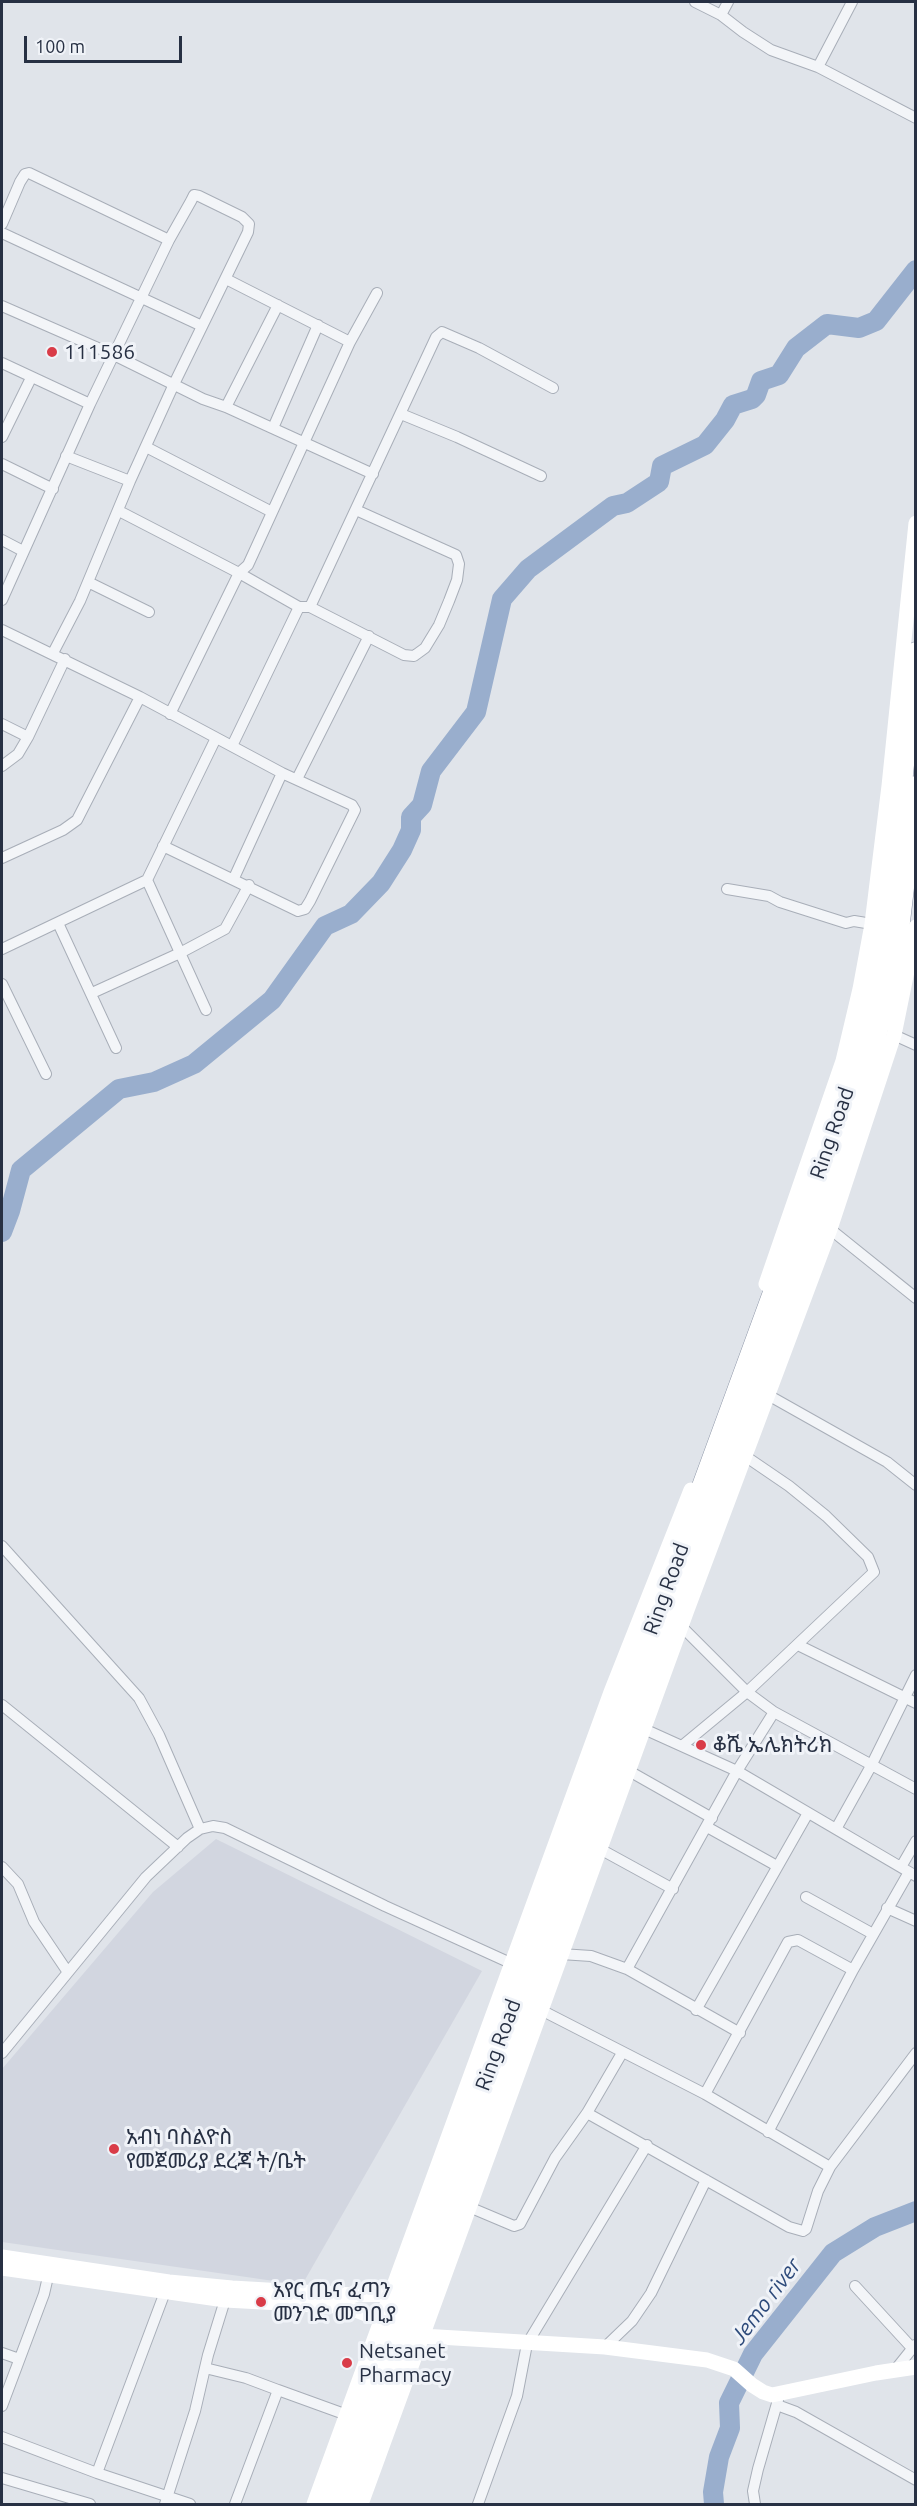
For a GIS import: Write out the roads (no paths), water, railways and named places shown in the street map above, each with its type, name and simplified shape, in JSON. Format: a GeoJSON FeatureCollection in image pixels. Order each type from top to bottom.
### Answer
{"type":"FeatureCollection","features":[{"type":"Feature","properties":{"kind":"highway","name":"Ring Road"},"geometry":{"type":"LineString","coordinates":[[329,2505],[519,1966],[848,1088],[875,978],[891,886],[915,652]]}},
{"type":"Feature","properties":{"kind":"highway","name":"Ring Road"},"geometry":{"type":"LineString","coordinates":[[345,2505],[858,1110],[888,987],[899,930],[915,786]]}},
{"type":"Feature","properties":{"kind":"street"},"geometry":{"type":"LineString","coordinates":[[695,2],[721,15],[742,32],[771,50],[818,67],[915,118]]}},
{"type":"Feature","properties":{"kind":"street"},"geometry":{"type":"LineString","coordinates":[[721,15],[728,2]]}},
{"type":"Feature","properties":{"kind":"street"},"geometry":{"type":"LineString","coordinates":[[818,67],[852,2]]}},
{"type":"Feature","properties":{"kind":"street"},"geometry":{"type":"LineString","coordinates":[[2,224],[20,182],[25,174],[30,173],[169,240]]}},
{"type":"Feature","properties":{"kind":"street"},"geometry":{"type":"LineString","coordinates":[[2,600],[90,404],[169,240],[194,195],[242,217],[249,224],[248,232],[174,384],[88,582],[53,653]]}},
{"type":"Feature","properties":{"kind":"street"},"geometry":{"type":"LineString","coordinates":[[2,233],[202,326]]}},
{"type":"Feature","properties":{"kind":"street"},"geometry":{"type":"LineString","coordinates":[[226,279],[350,342]]}},
{"type":"Feature","properties":{"kind":"street"},"geometry":{"type":"LineString","coordinates":[[170,714],[239,573],[248,564],[350,342],[377,293]]}},
{"type":"Feature","properties":{"kind":"street"},"geometry":{"type":"LineString","coordinates":[[226,407],[278,305]]}},
{"type":"Feature","properties":{"kind":"street"},"geometry":{"type":"LineString","coordinates":[[2,306],[372,474]]}},
{"type":"Feature","properties":{"kind":"street"},"geometry":{"type":"LineString","coordinates":[[273,429],[318,325]]}},
{"type":"Feature","properties":{"kind":"street"},"geometry":{"type":"LineString","coordinates":[[232,746],[356,510],[436,337],[442,332],[479,348],[553,388]]}},
{"type":"Feature","properties":{"kind":"street"},"geometry":{"type":"LineString","coordinates":[[2,363],[90,404]]}},
{"type":"Feature","properties":{"kind":"street"},"geometry":{"type":"LineString","coordinates":[[2,437],[31,378]]}},
{"type":"Feature","properties":{"kind":"street"},"geometry":{"type":"LineString","coordinates":[[401,414],[457,436],[541,476]]}},
{"type":"Feature","properties":{"kind":"street"},"geometry":{"type":"LineString","coordinates":[[146,447],[272,512]]}},
{"type":"Feature","properties":{"kind":"street"},"geometry":{"type":"LineString","coordinates":[[66,456],[130,481]]}},
{"type":"Feature","properties":{"kind":"street"},"geometry":{"type":"LineString","coordinates":[[2,464],[53,489]]}},
{"type":"Feature","properties":{"kind":"street"},"geometry":{"type":"LineString","coordinates":[[118,511],[304,607],[369,636],[404,655],[414,656],[424,648],[439,625],[449,602],[457,580],[459,564],[456,555],[356,510]]}},
{"type":"Feature","properties":{"kind":"street"},"geometry":{"type":"LineString","coordinates":[[314,2505],[382,2320],[519,1966],[607,1703],[702,1463],[819,1136],[843,1061],[872,924],[915,523]]}},
{"type":"Feature","properties":{"kind":"street"},"geometry":{"type":"LineString","coordinates":[[2,540],[23,551]]}},
{"type":"Feature","properties":{"kind":"street"},"geometry":{"type":"LineString","coordinates":[[88,582],[149,612]]}},
{"type":"Feature","properties":{"kind":"street"},"geometry":{"type":"LineString","coordinates":[[2,630],[140,697],[282,773],[351,805],[355,810],[305,909],[298,911],[249,885],[163,846]]}},
{"type":"Feature","properties":{"kind":"street"},"geometry":{"type":"LineString","coordinates":[[297,779],[369,636]]}},
{"type":"Feature","properties":{"kind":"street"},"geometry":{"type":"LineString","coordinates":[[2,766],[18,754],[28,737],[64,659]]}},
{"type":"Feature","properties":{"kind":"street"},"geometry":{"type":"LineString","coordinates":[[2,858],[63,830],[77,820],[140,697]]}},
{"type":"Feature","properties":{"kind":"street"},"geometry":{"type":"LineString","coordinates":[[2,724],[28,737]]}},
{"type":"Feature","properties":{"kind":"street"},"geometry":{"type":"LineString","coordinates":[[2,948],[147,880],[216,738]]}},
{"type":"Feature","properties":{"kind":"street"},"geometry":{"type":"LineString","coordinates":[[234,878],[282,773]]}},
{"type":"Feature","properties":{"kind":"street"},"geometry":{"type":"LineString","coordinates":[[147,880],[206,1010]]}},
{"type":"Feature","properties":{"kind":"street"},"geometry":{"type":"LineString","coordinates":[[92,993],[180,953],[225,929],[249,885]]}},
{"type":"Feature","properties":{"kind":"street"},"geometry":{"type":"LineString","coordinates":[[727,889],[769,896],[780,902],[846,923],[854,921],[872,924]]}},
{"type":"Feature","properties":{"kind":"street"},"geometry":{"type":"LineString","coordinates":[[58,923],[116,1048]]}},
{"type":"Feature","properties":{"kind":"street"},"geometry":{"type":"LineString","coordinates":[[361,2505],[681,1626],[830,1229],[894,1035],[915,927]]}},
{"type":"Feature","properties":{"kind":"street"},"geometry":{"type":"LineString","coordinates":[[2,984],[46,1074]]}},
{"type":"Feature","properties":{"kind":"street"},"geometry":{"type":"LineString","coordinates":[[894,1035],[915,1045]]}},
{"type":"Feature","properties":{"kind":"street"},"geometry":{"type":"LineString","coordinates":[[830,1229],[915,1298]]}},
{"type":"Feature","properties":{"kind":"street"},"geometry":{"type":"LineString","coordinates":[[768,1395],[887,1462],[915,1485]]}},
{"type":"Feature","properties":{"kind":"street"},"geometry":{"type":"LineString","coordinates":[[683,1745],[747,1692],[874,1572],[868,1557],[826,1516],[810,1506],[789,1486],[745,1456]]}},
{"type":"Feature","properties":{"kind":"street"},"geometry":{"type":"LineString","coordinates":[[2,1545],[139,1698],[159,1735],[200,1829]]}},
{"type":"Feature","properties":{"kind":"street"},"geometry":{"type":"LineString","coordinates":[[681,1626],[747,1692],[774,1712],[915,1789]]}},
{"type":"Feature","properties":{"kind":"street"},"geometry":{"type":"LineString","coordinates":[[798,1645],[911,1700]]}},
{"type":"Feature","properties":{"kind":"street"},"geometry":{"type":"LineString","coordinates":[[836,1829],[911,1700],[915,1675]]}},
{"type":"Feature","properties":{"kind":"street"},"geometry":{"type":"LineString","coordinates":[[2,1705],[177,1847]]}},
{"type":"Feature","properties":{"kind":"street"},"geometry":{"type":"LineString","coordinates":[[627,1969],[737,1771],[774,1712]]}},
{"type":"Feature","properties":{"kind":"street"},"geometry":{"type":"LineString","coordinates":[[644,1729],[737,1771],[908,1871]]}},
{"type":"Feature","properties":{"kind":"street"},"geometry":{"type":"LineString","coordinates":[[629,1771],[777,1866]]}},
{"type":"Feature","properties":{"kind":"street"},"geometry":{"type":"LineString","coordinates":[[696,2010],[808,1813]]}},
{"type":"Feature","properties":{"kind":"street"},"geometry":{"type":"LineString","coordinates":[[2,2053],[146,1877],[177,1847],[200,1829],[213,1826],[225,1828],[385,1906],[519,1966]]}},
{"type":"Feature","properties":{"kind":"street"},"geometry":{"type":"LineString","coordinates":[[768,2132],[908,1871],[915,1841]]}},
{"type":"Feature","properties":{"kind":"street"},"geometry":{"type":"LineString","coordinates":[[600,1849],[673,1889]]}},
{"type":"Feature","properties":{"kind":"street"},"geometry":{"type":"LineString","coordinates":[[2,1867],[18,1884],[34,1922],[67,1971]]}},
{"type":"Feature","properties":{"kind":"street"},"geometry":{"type":"LineString","coordinates":[[806,1897],[873,1934]]}},
{"type":"Feature","properties":{"kind":"street"},"geometry":{"type":"LineString","coordinates":[[887,1908],[915,1921]]}},
{"type":"Feature","properties":{"kind":"street"},"geometry":{"type":"LineString","coordinates":[[705,2094],[789,1942],[798,1940],[853,1970]]}},
{"type":"Feature","properties":{"kind":"street"},"geometry":{"type":"LineString","coordinates":[[561,1954],[591,1956],[627,1969],[740,2033]]}},
{"type":"Feature","properties":{"kind":"street"},"geometry":{"type":"LineString","coordinates":[[541,2010],[705,2094],[830,2167]]}},
{"type":"Feature","properties":{"kind":"street"},"geometry":{"type":"LineString","coordinates":[[469,2207],[514,2226],[520,2224],[555,2158],[587,2113],[622,2053]]}},
{"type":"Feature","properties":{"kind":"street"},"geometry":{"type":"LineString","coordinates":[[587,2113],[789,2227],[803,2231],[806,2229],[818,2191],[830,2167],[915,2053]]}},
{"type":"Feature","properties":{"kind":"street"},"geometry":{"type":"LineString","coordinates":[[478,2505],[517,2396],[527,2344],[647,2145]]}},
{"type":"Feature","properties":{"kind":"street"},"geometry":{"type":"LineString","coordinates":[[605,2347],[632,2321],[651,2293],[706,2180]]}},
{"type":"Feature","properties":{"kind":"street"},"geometry":{"type":"LineString","coordinates":[[2,2257],[165,2292],[225,2300],[337,2306],[382,2320]]}},
{"type":"Feature","properties":{"kind":"street"},"geometry":{"type":"LineString","coordinates":[[2,2268],[50,2269],[232,2288],[353,2295],[392,2294]]}},
{"type":"Feature","properties":{"kind":"street"},"geometry":{"type":"LineString","coordinates":[[2,2406],[50,2269]]}},
{"type":"Feature","properties":{"kind":"street"},"geometry":{"type":"LineString","coordinates":[[855,2286],[914,2346],[895,2370]]}},
{"type":"Feature","properties":{"kind":"street"},"geometry":{"type":"LineString","coordinates":[[97,2473],[165,2292]]}},
{"type":"Feature","properties":{"kind":"street"},"geometry":{"type":"LineString","coordinates":[[166,2500],[195,2411],[225,2300]]}},
{"type":"Feature","properties":{"kind":"street"},"geometry":{"type":"LineString","coordinates":[[422,2336],[605,2347],[707,2360],[734,2369],[763,2392],[915,2480]]}},
{"type":"Feature","properties":{"kind":"street"},"geometry":{"type":"LineString","coordinates":[[2,2353],[19,2359]]}},
{"type":"Feature","properties":{"kind":"street"},"geometry":{"type":"LineString","coordinates":[[778,2400],[820,2384],[915,2367]]}},
{"type":"Feature","properties":{"kind":"street"},"geometry":{"type":"LineString","coordinates":[[205,2368],[246,2378],[347,2415]]}},
{"type":"Feature","properties":{"kind":"street"},"geometry":{"type":"LineString","coordinates":[[235,2505],[278,2390]]}},
{"type":"Feature","properties":{"kind":"street"},"geometry":{"type":"LineString","coordinates":[[755,2505],[753,2491],[778,2400]]}},
{"type":"Feature","properties":{"kind":"street"},"geometry":{"type":"LineString","coordinates":[[2,2437],[166,2500],[190,2505]]}},
{"type":"Feature","properties":{"kind":"street"},"geometry":{"type":"LineString","coordinates":[[2,2478],[90,2505]]}},
{"type":"Feature","properties":{"kind":"waterway"},"geometry":{"type":"LineString","coordinates":[[2,1232],[21,1170],[119,1089],[154,1082],[194,1064],[272,1000],[325,926],[351,914],[381,883],[402,850],[411,830],[411,817],[422,805],[431,771],[476,712],[502,599],[528,569],[613,506],[627,503],[659,482],[662,466],[705,445],[725,420],[733,405],[752,399],[761,381],[779,375],[796,348],[827,324],[859,328],[876,321],[916,270]]}},
{"type":"Feature","properties":{"kind":"waterway","name":"Jemo river"},"geometry":{"type":"LineString","coordinates":[[714,2504],[713,2492],[719,2457],[730,2428],[729,2403],[753,2354],[833,2253],[875,2227],[916,2211]]}},
{"type":"Feature","properties":{"kind":"place","name":"111586"},"geometry":{"type":"Point","coordinates":[52,352]}},
{"type":"Feature","properties":{"kind":"place","name":"ቆሼ ኤሌክትሪክ"},"geometry":{"type":"Point","coordinates":[701,1745]}},
{"type":"Feature","properties":{"kind":"place","name":"አብነ ባስልዮስ የመጀመሪያ ደረጃ ት/ቤት"},"geometry":{"type":"Point","coordinates":[114,2149]}},
{"type":"Feature","properties":{"kind":"place","name":"አየር ጤና ፈጣን መንገድ መግቢያ"},"geometry":{"type":"Point","coordinates":[261,2302]}},
{"type":"Feature","properties":{"kind":"place","name":"Netsanet Pharmacy"},"geometry":{"type":"Point","coordinates":[347,2363]}}]}
